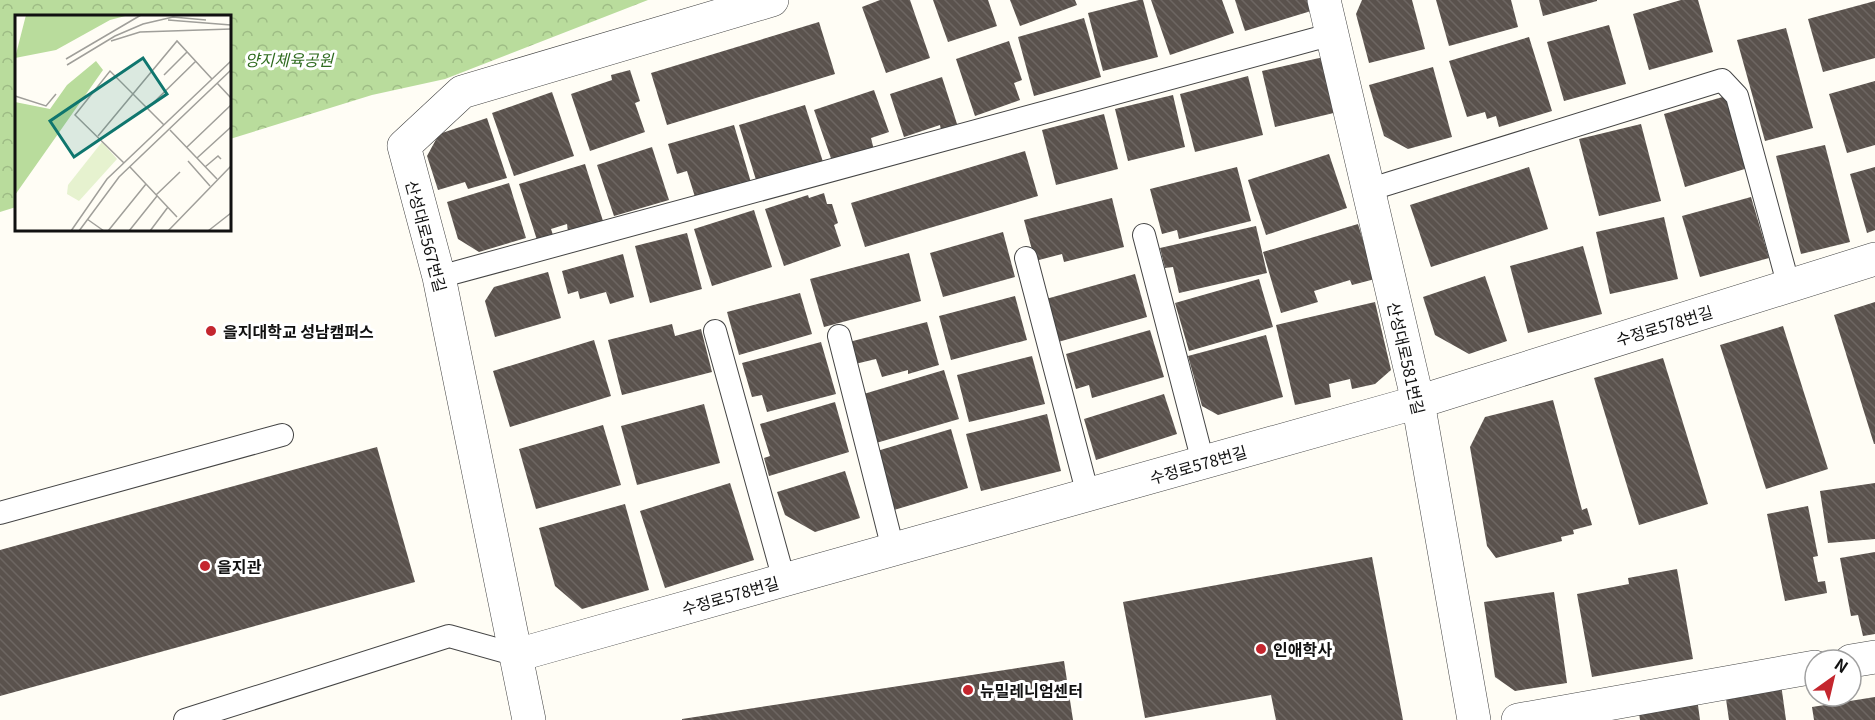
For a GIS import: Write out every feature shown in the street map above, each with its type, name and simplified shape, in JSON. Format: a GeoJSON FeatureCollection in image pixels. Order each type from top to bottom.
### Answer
{"type":"FeatureCollection","features":[{"type":"Feature","properties":{"kind":"street","name":"산성대로567번길"},"geometry":{"type":"LineString","coordinates":[[530,720],[439,278],[404,146],[462,92],[772,0]]}},
{"type":"Feature","properties":{"kind":"street","name":"산성대로581번길"},"geometry":{"type":"LineString","coordinates":[[1324,0],[1418,402],[1474,720]]}},
{"type":"Feature","properties":{"kind":"street","name":"수정로578번길"},"geometry":{"type":"LineString","coordinates":[[517,655],[1418,402],[1875,260]]}},
{"type":"Feature","properties":{"kind":"street"},"geometry":{"type":"LineString","coordinates":[[1518,720],[1803,670]]}},
{"type":"Feature","properties":{"kind":"lane"},"geometry":{"type":"LineString","coordinates":[[439,278],[1333,34]]}},
{"type":"Feature","properties":{"kind":"lane"},"geometry":{"type":"LineString","coordinates":[[1368,190],[1722,80],[1737,96],[1789,287]]}},
{"type":"Feature","properties":{"kind":"lane"},"geometry":{"type":"LineString","coordinates":[[1144,235],[1203,462]]}},
{"type":"Feature","properties":{"kind":"lane"},"geometry":{"type":"LineString","coordinates":[[1026,258],[1088,495]]}},
{"type":"Feature","properties":{"kind":"lane"},"geometry":{"type":"LineString","coordinates":[[715,331],[784,580]]}},
{"type":"Feature","properties":{"kind":"lane"},"geometry":{"type":"LineString","coordinates":[[839,336],[892,549]]}},
{"type":"Feature","properties":{"kind":"lane"},"geometry":{"type":"LineString","coordinates":[[0,513],[282,435]]}},
{"type":"Feature","properties":{"kind":"lane"},"geometry":{"type":"LineString","coordinates":[[185,720],[449,636],[517,655]]}},
{"type":"Feature","properties":{"kind":"green space","name":"양지체육공원"},"geometry":{"type":"Polygon","coordinates":[[[0,0],[648,0],[445,79],[372,95],[231,139],[231,15],[15,15],[15,207],[0,212],[0,0]]]}},
{"type":"Feature","properties":{"kind":"building"},"geometry":{"type":"Polygon","coordinates":[[[880,0],[910,0],[930,58],[886,73],[862,7],[880,0]]]}},
{"type":"Feature","properties":{"kind":"building"},"geometry":{"type":"Polygon","coordinates":[[[933,0],[988,0],[997,26],[948,42],[933,0]]]}},
{"type":"Feature","properties":{"kind":"building"},"geometry":{"type":"Polygon","coordinates":[[[1010,0],[1075,0],[1077,5],[1020,26],[1010,0]]]}},
{"type":"Feature","properties":{"kind":"building"},"geometry":{"type":"Polygon","coordinates":[[[1143,0],[1158,57],[1103,71],[1088,13],[1143,0]]]}},
{"type":"Feature","properties":{"kind":"building"},"geometry":{"type":"Polygon","coordinates":[[[1151,0],[1222,0],[1234,33],[1170,55],[1151,0]]]}},
{"type":"Feature","properties":{"kind":"building"},"geometry":{"type":"Polygon","coordinates":[[[1235,0],[1307,0],[1311,11],[1245,31],[1235,0]]]}},
{"type":"Feature","properties":{"kind":"building"},"geometry":{"type":"Polygon","coordinates":[[[1362,0],[1412,0],[1425,49],[1369,63],[1356,14],[1362,0]]]}},
{"type":"Feature","properties":{"kind":"building"},"geometry":{"type":"Polygon","coordinates":[[[1436,0],[1511,0],[1518,27],[1449,46],[1436,0]]]}},
{"type":"Feature","properties":{"kind":"building"},"geometry":{"type":"Polygon","coordinates":[[[1539,0],[1597,0],[1597,1],[1543,16],[1539,0]]]}},
{"type":"Feature","properties":{"kind":"building"},"geometry":{"type":"Polygon","coordinates":[[[1681,0],[1698,0],[1713,52],[1649,70],[1633,14],[1681,0]]]}},
{"type":"Feature","properties":{"kind":"building"},"geometry":{"type":"Polygon","coordinates":[[[1875,1],[1875,58],[1823,72],[1808,19],[1875,1]]]}},
{"type":"Feature","properties":{"kind":"building"},"geometry":{"type":"Polygon","coordinates":[[[1084,18],[1101,77],[1034,96],[1018,37],[1084,18]]]}},
{"type":"Feature","properties":{"kind":"building"},"geometry":{"type":"Polygon","coordinates":[[[819,22],[835,74],[667,125],[651,73],[819,22]]]}},
{"type":"Feature","properties":{"kind":"building"},"geometry":{"type":"Polygon","coordinates":[[[1609,25],[1626,84],[1564,101],[1547,42],[1609,25]]]}},
{"type":"Feature","properties":{"kind":"building"},"geometry":{"type":"Polygon","coordinates":[[[1786,28],[1813,128],[1765,141],[1737,40],[1786,28]]]}},
{"type":"Feature","properties":{"kind":"building"},"geometry":{"type":"Polygon","coordinates":[[[1529,37],[1552,111],[1499,127],[1496,116],[1487,119],[1485,112],[1467,117],[1449,61],[1529,37]]]}},
{"type":"Feature","properties":{"kind":"building"},"geometry":{"type":"Polygon","coordinates":[[[1009,41],[1022,80],[1014,83],[1020,100],[975,116],[956,59],[1009,41]]]}},
{"type":"Feature","properties":{"kind":"building"},"geometry":{"type":"Polygon","coordinates":[[[1328,56],[1342,111],[1275,127],[1262,71],[1328,56]]]}},
{"type":"Feature","properties":{"kind":"building"},"geometry":{"type":"Polygon","coordinates":[[[1433,67],[1452,137],[1408,149],[1384,136],[1369,85],[1433,67]]]}},
{"type":"Feature","properties":{"kind":"building"},"geometry":{"type":"Polygon","coordinates":[[[630,70],[640,101],[635,103],[645,132],[590,151],[571,94],[612,80],[611,75],[630,70]]]}},
{"type":"Feature","properties":{"kind":"building"},"geometry":{"type":"Polygon","coordinates":[[[1248,76],[1263,135],[1195,152],[1180,94],[1248,76]]]}},
{"type":"Feature","properties":{"kind":"building"},"geometry":{"type":"Polygon","coordinates":[[[942,77],[957,124],[941,130],[940,125],[904,137],[890,94],[942,77]]]}},
{"type":"Feature","properties":{"kind":"building"},"geometry":{"type":"Polygon","coordinates":[[[1875,81],[1875,145],[1847,153],[1829,94],[1875,81]]]}},
{"type":"Feature","properties":{"kind":"building"},"geometry":{"type":"Polygon","coordinates":[[[874,90],[889,132],[871,138],[874,150],[833,164],[814,110],[874,90]]]}},
{"type":"Feature","properties":{"kind":"building"},"geometry":{"type":"Polygon","coordinates":[[[552,92],[574,156],[514,176],[492,113],[552,92]]]}},
{"type":"Feature","properties":{"kind":"building"},"geometry":{"type":"Polygon","coordinates":[[[1173,95],[1185,147],[1128,161],[1115,109],[1173,95]]]}},
{"type":"Feature","properties":{"kind":"building"},"geometry":{"type":"Polygon","coordinates":[[[1726,96],[1748,168],[1685,187],[1664,114],[1726,96]]]}},
{"type":"Feature","properties":{"kind":"building"},"geometry":{"type":"Polygon","coordinates":[[[805,105],[823,162],[757,183],[739,125],[805,105]]]}},
{"type":"Feature","properties":{"kind":"building"},"geometry":{"type":"Polygon","coordinates":[[[1104,114],[1118,169],[1056,185],[1042,130],[1104,114]]]}},
{"type":"Feature","properties":{"kind":"building"},"geometry":{"type":"Polygon","coordinates":[[[487,118],[507,178],[468,189],[465,182],[438,190],[427,156],[439,134],[487,118]]]}},
{"type":"Feature","properties":{"kind":"building"},"geometry":{"type":"Polygon","coordinates":[[[1641,124],[1661,201],[1599,216],[1579,139],[1641,124]]]}},
{"type":"Feature","properties":{"kind":"building"},"geometry":{"type":"Polygon","coordinates":[[[734,125],[752,186],[695,197],[687,171],[677,174],[668,144],[734,125]]]}},
{"type":"Feature","properties":{"kind":"building"},"geometry":{"type":"Polygon","coordinates":[[[1825,145],[1850,242],[1801,254],[1776,156],[1825,145]]]}},
{"type":"Feature","properties":{"kind":"building"},"geometry":{"type":"Polygon","coordinates":[[[652,147],[669,200],[614,216],[597,165],[652,147]]]}},
{"type":"Feature","properties":{"kind":"building"},"geometry":{"type":"Polygon","coordinates":[[[1025,151],[1038,196],[865,247],[851,203],[1025,151]]]}},
{"type":"Feature","properties":{"kind":"building"},"geometry":{"type":"Polygon","coordinates":[[[1329,154],[1347,208],[1266,235],[1248,180],[1329,154]]]}},
{"type":"Feature","properties":{"kind":"building"},"geometry":{"type":"Polygon","coordinates":[[[585,164],[603,221],[568,232],[567,224],[551,229],[554,238],[538,243],[519,184],[585,164]]]}},
{"type":"Feature","properties":{"kind":"building"},"geometry":{"type":"Polygon","coordinates":[[[1237,167],[1251,221],[1179,239],[1177,230],[1162,234],[1150,189],[1237,167]]]}},
{"type":"Feature","properties":{"kind":"building"},"geometry":{"type":"Polygon","coordinates":[[[1529,167],[1548,229],[1431,267],[1410,205],[1529,167]]]}},
{"type":"Feature","properties":{"kind":"building"},"geometry":{"type":"Polygon","coordinates":[[[1875,167],[1875,230],[1867,233],[1850,174],[1875,167]]]}},
{"type":"Feature","properties":{"kind":"building"},"geometry":{"type":"Polygon","coordinates":[[[509,183],[526,238],[479,252],[458,239],[447,202],[509,183]]]}},
{"type":"Feature","properties":{"kind":"building"},"geometry":{"type":"Polygon","coordinates":[[[824,193],[827,204],[832,204],[838,223],[834,225],[841,246],[784,266],[765,209],[808,195],[809,198],[824,193]]]}},
{"type":"Feature","properties":{"kind":"building"},"geometry":{"type":"Polygon","coordinates":[[[1751,197],[1769,258],[1700,277],[1682,216],[1751,197]]]}},
{"type":"Feature","properties":{"kind":"building"},"geometry":{"type":"Polygon","coordinates":[[[1112,198],[1124,247],[1064,262],[1062,254],[1035,261],[1024,220],[1112,198]]]}},
{"type":"Feature","properties":{"kind":"building"},"geometry":{"type":"Polygon","coordinates":[[[754,210],[772,267],[712,286],[694,229],[754,210]]]}},
{"type":"Feature","properties":{"kind":"building"},"geometry":{"type":"Polygon","coordinates":[[[1664,217],[1678,279],[1610,294],[1596,232],[1664,217]]]}},
{"type":"Feature","properties":{"kind":"building"},"geometry":{"type":"Polygon","coordinates":[[[1358,224],[1375,279],[1352,285],[1350,280],[1314,291],[1318,302],[1281,313],[1263,252],[1358,224]]]}},
{"type":"Feature","properties":{"kind":"building"},"geometry":{"type":"Polygon","coordinates":[[[1256,226],[1267,273],[1179,293],[1173,267],[1165,268],[1160,248],[1256,226]]]}},
{"type":"Feature","properties":{"kind":"building"},"geometry":{"type":"Polygon","coordinates":[[[1003,232],[1015,277],[943,297],[930,253],[1003,232]]]}},
{"type":"Feature","properties":{"kind":"building"},"geometry":{"type":"Polygon","coordinates":[[[687,233],[702,289],[650,303],[635,246],[687,233]]]}},
{"type":"Feature","properties":{"kind":"building"},"geometry":{"type":"Polygon","coordinates":[[[1583,246],[1602,314],[1528,333],[1510,266],[1583,246]]]}},
{"type":"Feature","properties":{"kind":"building"},"geometry":{"type":"Polygon","coordinates":[[[909,253],[921,301],[824,327],[810,279],[909,253]]]}},
{"type":"Feature","properties":{"kind":"building"},"geometry":{"type":"Polygon","coordinates":[[[623,254],[634,297],[610,304],[606,292],[580,299],[578,291],[568,294],[562,271],[623,254]]]}},
{"type":"Feature","properties":{"kind":"building"},"geometry":{"type":"Polygon","coordinates":[[[548,272],[561,318],[495,337],[485,301],[494,287],[548,272]]]}},
{"type":"Feature","properties":{"kind":"building"},"geometry":{"type":"Polygon","coordinates":[[[1135,274],[1147,317],[1058,342],[1046,299],[1135,274]]]}},
{"type":"Feature","properties":{"kind":"building"},"geometry":{"type":"Polygon","coordinates":[[[1485,276],[1507,341],[1469,354],[1435,335],[1423,297],[1485,276]]]}},
{"type":"Feature","properties":{"kind":"building"},"geometry":{"type":"Polygon","coordinates":[[[1259,279],[1273,327],[1189,351],[1175,303],[1259,279]]]}},
{"type":"Feature","properties":{"kind":"building"},"geometry":{"type":"Polygon","coordinates":[[[800,293],[812,334],[739,355],[727,312],[800,293]]]}},
{"type":"Feature","properties":{"kind":"building"},"geometry":{"type":"Polygon","coordinates":[[[1015,296],[1027,340],[951,360],[939,316],[1015,296]]]}},
{"type":"Feature","properties":{"kind":"building"},"geometry":{"type":"Polygon","coordinates":[[[1375,302],[1391,370],[1375,384],[1352,389],[1350,379],[1329,384],[1331,397],[1295,405],[1276,325],[1375,302]]]}},
{"type":"Feature","properties":{"kind":"building"},"geometry":{"type":"Polygon","coordinates":[[[1875,302],[1875,444],[1874,444],[1834,315],[1875,302]]]}},
{"type":"Feature","properties":{"kind":"building"},"geometry":{"type":"Polygon","coordinates":[[[927,322],[939,365],[908,374],[908,370],[882,377],[876,359],[855,364],[849,342],[927,322]]]}},
{"type":"Feature","properties":{"kind":"building"},"geometry":{"type":"Polygon","coordinates":[[[672,324],[675,336],[701,329],[712,372],[622,395],[608,340],[672,324]]]}},
{"type":"Feature","properties":{"kind":"building"},"geometry":{"type":"Polygon","coordinates":[[[1783,326],[1828,469],[1766,489],[1720,345],[1783,326]]]}},
{"type":"Feature","properties":{"kind":"building"},"geometry":{"type":"Polygon","coordinates":[[[1150,330],[1164,377],[1092,398],[1089,385],[1076,389],[1066,354],[1150,330]]]}},
{"type":"Feature","properties":{"kind":"building"},"geometry":{"type":"Polygon","coordinates":[[[1266,335],[1283,397],[1218,415],[1202,406],[1188,356],[1266,335]]]}},
{"type":"Feature","properties":{"kind":"building"},"geometry":{"type":"Polygon","coordinates":[[[594,340],[611,396],[510,427],[493,371],[594,340]]]}},
{"type":"Feature","properties":{"kind":"building"},"geometry":{"type":"Polygon","coordinates":[[[821,342],[836,394],[767,412],[762,395],[752,397],[742,363],[821,342]]]}},
{"type":"Feature","properties":{"kind":"building"},"geometry":{"type":"Polygon","coordinates":[[[1032,356],[1045,404],[969,422],[957,375],[1032,356]]]}},
{"type":"Feature","properties":{"kind":"building"},"geometry":{"type":"Polygon","coordinates":[[[1663,358],[1708,504],[1639,525],[1594,378],[1663,358]]]}},
{"type":"Feature","properties":{"kind":"building"},"geometry":{"type":"Polygon","coordinates":[[[944,370],[959,419],[876,443],[857,396],[944,370]]]}},
{"type":"Feature","properties":{"kind":"building"},"geometry":{"type":"Polygon","coordinates":[[[1164,394],[1177,434],[1096,460],[1084,419],[1164,394]]]}},
{"type":"Feature","properties":{"kind":"building"},"geometry":{"type":"Polygon","coordinates":[[[1553,400],[1582,510],[1587,508],[1592,525],[1573,530],[1574,534],[1561,537],[1562,541],[1496,558],[1487,546],[1470,447],[1485,417],[1553,400]]]}},
{"type":"Feature","properties":{"kind":"building"},"geometry":{"type":"Polygon","coordinates":[[[835,402],[849,452],[769,476],[764,458],[770,456],[760,424],[835,402]]]}},
{"type":"Feature","properties":{"kind":"building"},"geometry":{"type":"Polygon","coordinates":[[[704,404],[720,463],[637,485],[621,426],[704,404]]]}},
{"type":"Feature","properties":{"kind":"building"},"geometry":{"type":"Polygon","coordinates":[[[1047,414],[1061,471],[981,491],[966,434],[1047,414]]]}},
{"type":"Feature","properties":{"kind":"building"},"geometry":{"type":"Polygon","coordinates":[[[603,425],[621,485],[536,509],[519,449],[603,425]]]}},
{"type":"Feature","properties":{"kind":"building"},"geometry":{"type":"Polygon","coordinates":[[[951,429],[968,488],[894,510],[877,451],[951,429]]]}},
{"type":"Feature","properties":{"kind":"building","name":"을지관"},"geometry":{"type":"Polygon","coordinates":[[[377,447],[415,582],[0,696],[0,550],[377,447]]]}},
{"type":"Feature","properties":{"kind":"building"},"geometry":{"type":"Polygon","coordinates":[[[845,471],[860,518],[815,532],[785,515],[777,492],[845,471]]]}},
{"type":"Feature","properties":{"kind":"building"},"geometry":{"type":"Polygon","coordinates":[[[730,483],[754,560],[665,588],[640,511],[730,483]]]}},
{"type":"Feature","properties":{"kind":"building"},"geometry":{"type":"Polygon","coordinates":[[[1875,483],[1875,539],[1828,543],[1820,491],[1875,483]]]}},
{"type":"Feature","properties":{"kind":"building"},"geometry":{"type":"Polygon","coordinates":[[[625,504],[649,590],[582,609],[555,586],[539,528],[625,504]]]}},
{"type":"Feature","properties":{"kind":"building"},"geometry":{"type":"Polygon","coordinates":[[[1808,506],[1818,556],[1813,557],[1818,582],[1825,581],[1827,593],[1785,601],[1767,514],[1808,506]]]}},
{"type":"Feature","properties":{"kind":"building"},"geometry":{"type":"Polygon","coordinates":[[[1875,552],[1875,634],[1863,636],[1858,615],[1851,616],[1840,558],[1875,552]]]}},
{"type":"Feature","properties":{"kind":"building","name":"인애학사"},"geometry":{"type":"Polygon","coordinates":[[[1372,557],[1403,720],[1276,720],[1271,695],[1145,718],[1123,602],[1372,557]]]}},
{"type":"Feature","properties":{"kind":"building"},"geometry":{"type":"Polygon","coordinates":[[[1677,569],[1693,659],[1592,677],[1577,594],[1629,584],[1628,578],[1677,569]]]}},
{"type":"Feature","properties":{"kind":"building"},"geometry":{"type":"Polygon","coordinates":[[[1554,592],[1567,683],[1515,691],[1495,677],[1484,602],[1554,592]]]}},
{"type":"Feature","properties":{"kind":"building","name":"뉴밀레니엄센터"},"geometry":{"type":"Polygon","coordinates":[[[1064,661],[1073,720],[682,720],[682,719],[1064,661]]]}},
{"type":"Feature","properties":{"kind":"building"},"geometry":{"type":"Polygon","coordinates":[[[1781,684],[1786,720],[1729,720],[1726,699],[1781,684]]]}},
{"type":"Feature","properties":{"kind":"building"},"geometry":{"type":"Polygon","coordinates":[[[1875,697],[1875,720],[1814,720],[1812,708],[1863,708],[1863,699],[1875,697]]]}},
{"type":"Feature","properties":{"kind":"building"},"geometry":{"type":"Polygon","coordinates":[[[1697,698],[1700,720],[1640,720],[1638,706],[1697,698]]]}},
{"type":"Feature","properties":{"kind":"place","name":"을지대학교 성남캠퍼스"},"geometry":{"type":"Point","coordinates":[211,331]}},
{"type":"Feature","properties":{"kind":"place","name":"을지관"},"geometry":{"type":"Point","coordinates":[205,566]}},
{"type":"Feature","properties":{"kind":"place","name":"인애학사"},"geometry":{"type":"Point","coordinates":[1261,649]}},
{"type":"Feature","properties":{"kind":"place","name":"뉴밀레니엄센터"},"geometry":{"type":"Point","coordinates":[968,690]}}]}
